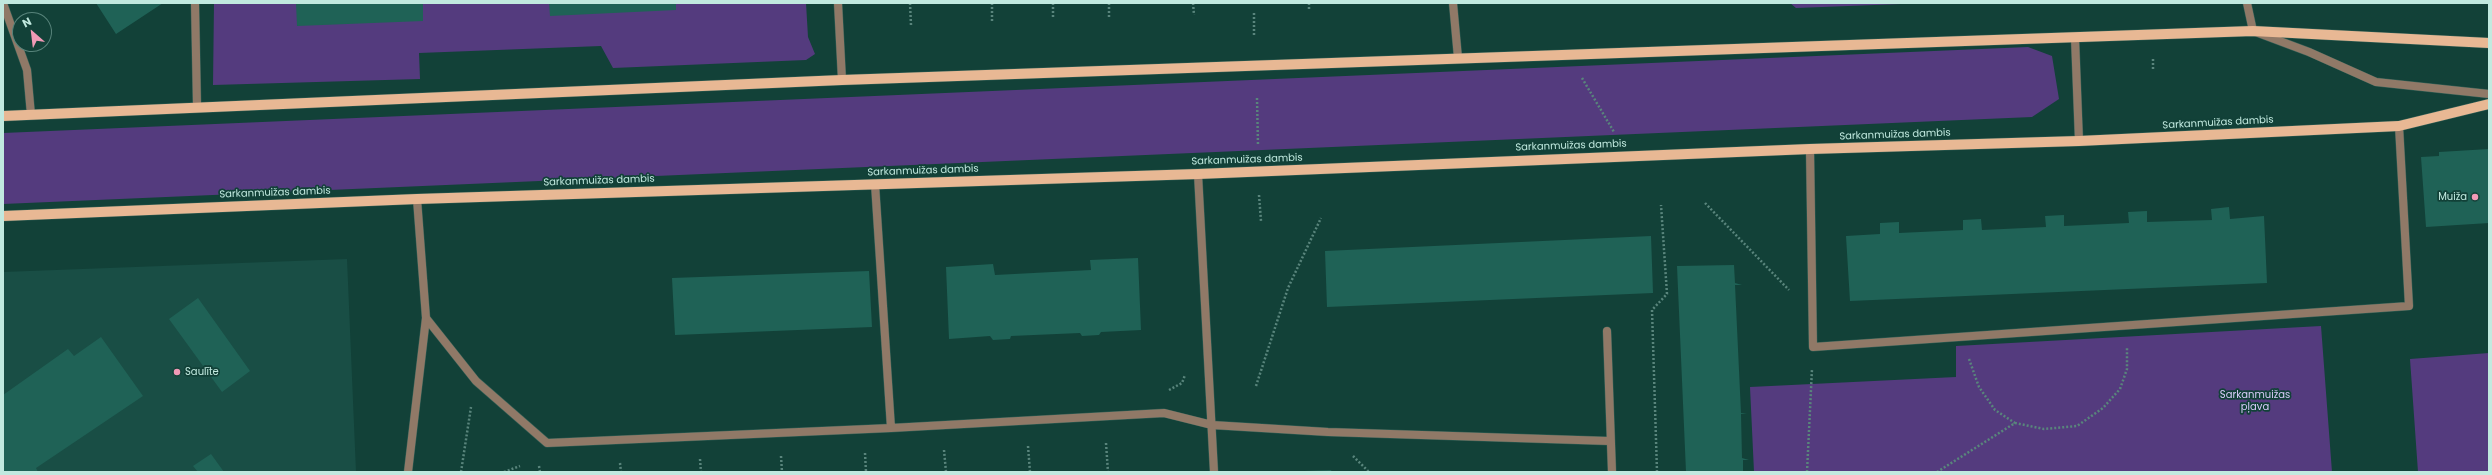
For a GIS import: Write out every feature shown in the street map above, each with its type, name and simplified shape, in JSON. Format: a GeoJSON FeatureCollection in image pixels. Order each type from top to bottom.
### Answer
{"type":"FeatureCollection","features":[{"type":"Feature","properties":{"kind":"main road"},"geometry":{"type":"LineString","coordinates":[[3,116],[198,106],[842,80],[2253,31],[2489,43]]}},
{"type":"Feature","properties":{"kind":"main road","name":"Sarkanmuižas dambis"},"geometry":{"type":"LineString","coordinates":[[3,216],[417,199],[1198,174],[1810,149],[2079,142],[2398,126],[2489,104]]}},
{"type":"Feature","properties":{"kind":"street"},"geometry":{"type":"LineString","coordinates":[[3,3],[27,70],[31,115]]}},
{"type":"Feature","properties":{"kind":"street"},"geometry":{"type":"LineString","coordinates":[[195,3],[198,106]]}},
{"type":"Feature","properties":{"kind":"street"},"geometry":{"type":"LineString","coordinates":[[838,3],[842,80]]}},
{"type":"Feature","properties":{"kind":"street"},"geometry":{"type":"LineString","coordinates":[[1452,3],[1458,58]]}},
{"type":"Feature","properties":{"kind":"street"},"geometry":{"type":"LineString","coordinates":[[2247,3],[2253,31],[2309,52],[2376,82],[2489,94]]}},
{"type":"Feature","properties":{"kind":"street"},"geometry":{"type":"LineString","coordinates":[[2075,38],[2079,142]]}},
{"type":"Feature","properties":{"kind":"street"},"geometry":{"type":"LineString","coordinates":[[1810,149],[1813,347],[2409,306],[2398,126]]}},
{"type":"Feature","properties":{"kind":"street"},"geometry":{"type":"LineString","coordinates":[[1198,174],[1214,472]]}},
{"type":"Feature","properties":{"kind":"street"},"geometry":{"type":"LineString","coordinates":[[875,184],[891,428]]}},
{"type":"Feature","properties":{"kind":"street"},"geometry":{"type":"LineString","coordinates":[[408,472],[426,318],[417,199]]}},
{"type":"Feature","properties":{"kind":"street"},"geometry":{"type":"LineString","coordinates":[[426,318],[476,381],[547,443],[891,428],[1164,413],[1212,425],[1328,432],[1609,441]]}},
{"type":"Feature","properties":{"kind":"street"},"geometry":{"type":"LineString","coordinates":[[1607,332],[1609,441],[1612,472]]}},
{"type":"Feature","properties":{"kind":"path"},"geometry":{"type":"LineString","coordinates":[[910,3],[910,25]]}},
{"type":"Feature","properties":{"kind":"path"},"geometry":{"type":"LineString","coordinates":[[992,3],[992,22]]}},
{"type":"Feature","properties":{"kind":"path"},"geometry":{"type":"LineString","coordinates":[[1053,3],[1053,18]]}},
{"type":"Feature","properties":{"kind":"path"},"geometry":{"type":"LineString","coordinates":[[1109,3],[1109,18]]}},
{"type":"Feature","properties":{"kind":"path"},"geometry":{"type":"LineString","coordinates":[[1193,3],[1194,15]]}},
{"type":"Feature","properties":{"kind":"path"},"geometry":{"type":"LineString","coordinates":[[1309,3],[1310,11]]}},
{"type":"Feature","properties":{"kind":"path"},"geometry":{"type":"LineString","coordinates":[[1254,13],[1254,37]]}},
{"type":"Feature","properties":{"kind":"path"},"geometry":{"type":"LineString","coordinates":[[1578,72],[1614,132]]}},
{"type":"Feature","properties":{"kind":"path"},"geometry":{"type":"LineString","coordinates":[[1257,98],[1258,145]]}},
{"type":"Feature","properties":{"kind":"path"},"geometry":{"type":"LineString","coordinates":[[1259,193],[1261,221]]}},
{"type":"Feature","properties":{"kind":"path"},"geometry":{"type":"LineString","coordinates":[[1705,203],[1812,314]]}},
{"type":"Feature","properties":{"kind":"path"},"geometry":{"type":"LineString","coordinates":[[1657,472],[1652,310],[1667,294],[1661,205]]}},
{"type":"Feature","properties":{"kind":"path"},"geometry":{"type":"LineString","coordinates":[[1256,386],[1288,288],[1321,218]]}},
{"type":"Feature","properties":{"kind":"path"},"geometry":{"type":"LineString","coordinates":[[1965,337],[1970,364],[1979,387],[1995,410],[2015,423],[2044,429],[2078,426],[2103,408],[2120,389],[2127,369],[2127,326]]}},
{"type":"Feature","properties":{"kind":"path"},"geometry":{"type":"LineString","coordinates":[[1807,472],[1813,347]]}},
{"type":"Feature","properties":{"kind":"path"},"geometry":{"type":"LineString","coordinates":[[1163,392],[1182,383],[1186,372]]}},
{"type":"Feature","properties":{"kind":"path"},"geometry":{"type":"LineString","coordinates":[[461,472],[476,381]]}},
{"type":"Feature","properties":{"kind":"path"},"geometry":{"type":"LineString","coordinates":[[1937,472],[2015,423]]}},
{"type":"Feature","properties":{"kind":"path"},"geometry":{"type":"LineString","coordinates":[[1106,443],[1108,472]]}},
{"type":"Feature","properties":{"kind":"path"},"geometry":{"type":"LineString","coordinates":[[1028,446],[1030,472]]}},
{"type":"Feature","properties":{"kind":"path"},"geometry":{"type":"LineString","coordinates":[[944,450],[946,472]]}},
{"type":"Feature","properties":{"kind":"path"},"geometry":{"type":"LineString","coordinates":[[865,453],[866,472]]}},
{"type":"Feature","properties":{"kind":"path"},"geometry":{"type":"LineString","coordinates":[[781,456],[782,472]]}},
{"type":"Feature","properties":{"kind":"path"},"geometry":{"type":"LineString","coordinates":[[700,459],[702,472]]}},
{"type":"Feature","properties":{"kind":"path"},"geometry":{"type":"LineString","coordinates":[[620,462],[621,472]]}},
{"type":"Feature","properties":{"kind":"path"},"geometry":{"type":"LineString","coordinates":[[504,472],[520,466]]}},
{"type":"Feature","properties":{"kind":"path"},"geometry":{"type":"LineString","coordinates":[[539,466],[540,472]]}},
{"type":"Feature","properties":{"kind":"shaded area","name":"Saulīte"},"geometry":{"type":"Polygon","coordinates":[[[347,259],[356,472],[3,472],[3,272],[347,259]]]}},
{"type":"Feature","properties":{"kind":"green space"},"geometry":{"type":"Polygon","coordinates":[[[214,3],[806,3],[808,37],[815,54],[806,60],[613,68],[601,46],[419,53],[420,79],[213,85],[214,3]]]}},
{"type":"Feature","properties":{"kind":"green space"},"geometry":{"type":"Polygon","coordinates":[[[1790,3],[1927,3],[1796,8],[1790,3]]]}},
{"type":"Feature","properties":{"kind":"green space"},"geometry":{"type":"Polygon","coordinates":[[[2028,47],[2052,56],[2059,99],[2032,117],[3,204],[3,133],[2028,47]]]}},
{"type":"Feature","properties":{"kind":"green space","name":"Sarkanmuižas pļava"},"geometry":{"type":"Polygon","coordinates":[[[2321,326],[2332,472],[1754,472],[1750,387],[1956,377],[1956,346],[2321,326]]]}},
{"type":"Feature","properties":{"kind":"green space"},"geometry":{"type":"Polygon","coordinates":[[[2489,353],[2489,472],[2418,472],[2410,359],[2489,353]]]}},
{"type":"Feature","properties":{"kind":"building"},"geometry":{"type":"Polygon","coordinates":[[[96,3],[163,3],[116,34],[96,3]]]}},
{"type":"Feature","properties":{"kind":"building"},"geometry":{"type":"Polygon","coordinates":[[[296,3],[423,3],[423,21],[297,26],[296,3]]]}},
{"type":"Feature","properties":{"kind":"building"},"geometry":{"type":"Polygon","coordinates":[[[549,3],[676,3],[676,10],[550,16],[549,3]]]}},
{"type":"Feature","properties":{"kind":"building"},"geometry":{"type":"Polygon","coordinates":[[[2489,149],[2489,223],[2426,227],[2421,157],[2439,156],[2439,152],[2489,149]]]}},
{"type":"Feature","properties":{"kind":"building"},"geometry":{"type":"Polygon","coordinates":[[[2229,207],[2230,219],[2264,216],[2267,283],[1850,301],[1846,236],[1880,234],[1880,223],[1899,222],[1899,233],[1963,230],[1963,220],[1981,219],[1982,230],[2046,227],[2045,216],[2064,215],[2064,226],[2129,223],[2128,212],[2147,211],[2147,222],[2212,220],[2211,209],[2229,207]]]}},
{"type":"Feature","properties":{"kind":"building"},"geometry":{"type":"Polygon","coordinates":[[[1651,236],[1653,293],[1327,307],[1325,251],[1651,236]]]}},
{"type":"Feature","properties":{"kind":"building"},"geometry":{"type":"Polygon","coordinates":[[[1138,258],[1141,330],[1101,332],[1099,335],[1082,336],[1080,333],[1011,336],[1010,339],[993,340],[990,336],[949,339],[946,267],[993,264],[995,275],[1091,270],[1090,260],[1138,258]]]}},
{"type":"Feature","properties":{"kind":"building"},"geometry":{"type":"Polygon","coordinates":[[[1734,265],[1735,283],[1742,285],[1735,285],[1741,413],[1747,414],[1741,414],[1742,458],[1749,460],[1743,460],[1743,472],[1686,472],[1677,266],[1734,265]]]}},
{"type":"Feature","properties":{"kind":"building"},"geometry":{"type":"Polygon","coordinates":[[[869,271],[872,327],[675,335],[672,278],[869,271]]]}},
{"type":"Feature","properties":{"kind":"building"},"geometry":{"type":"Polygon","coordinates":[[[198,298],[250,371],[222,392],[169,319],[198,298]]]}},
{"type":"Feature","properties":{"kind":"building"},"geometry":{"type":"Polygon","coordinates":[[[101,337],[143,396],[36,468],[38,472],[3,472],[3,395],[68,349],[74,356],[101,337]]]}},
{"type":"Feature","properties":{"kind":"building"},"geometry":{"type":"Polygon","coordinates":[[[211,454],[224,472],[198,472],[193,466],[211,454]]]}},
{"type":"Feature","properties":{"kind":"building"},"geometry":{"type":"Polygon","coordinates":[[[1331,470],[1332,472],[1304,472],[1304,471],[1331,470]]]}},
{"type":"Feature","properties":{"kind":"place","name":"Muiža"},"geometry":{"type":"Point","coordinates":[2475,197]}},
{"type":"Feature","properties":{"kind":"place","name":"Saulīte"},"geometry":{"type":"Point","coordinates":[177,372]}}]}
